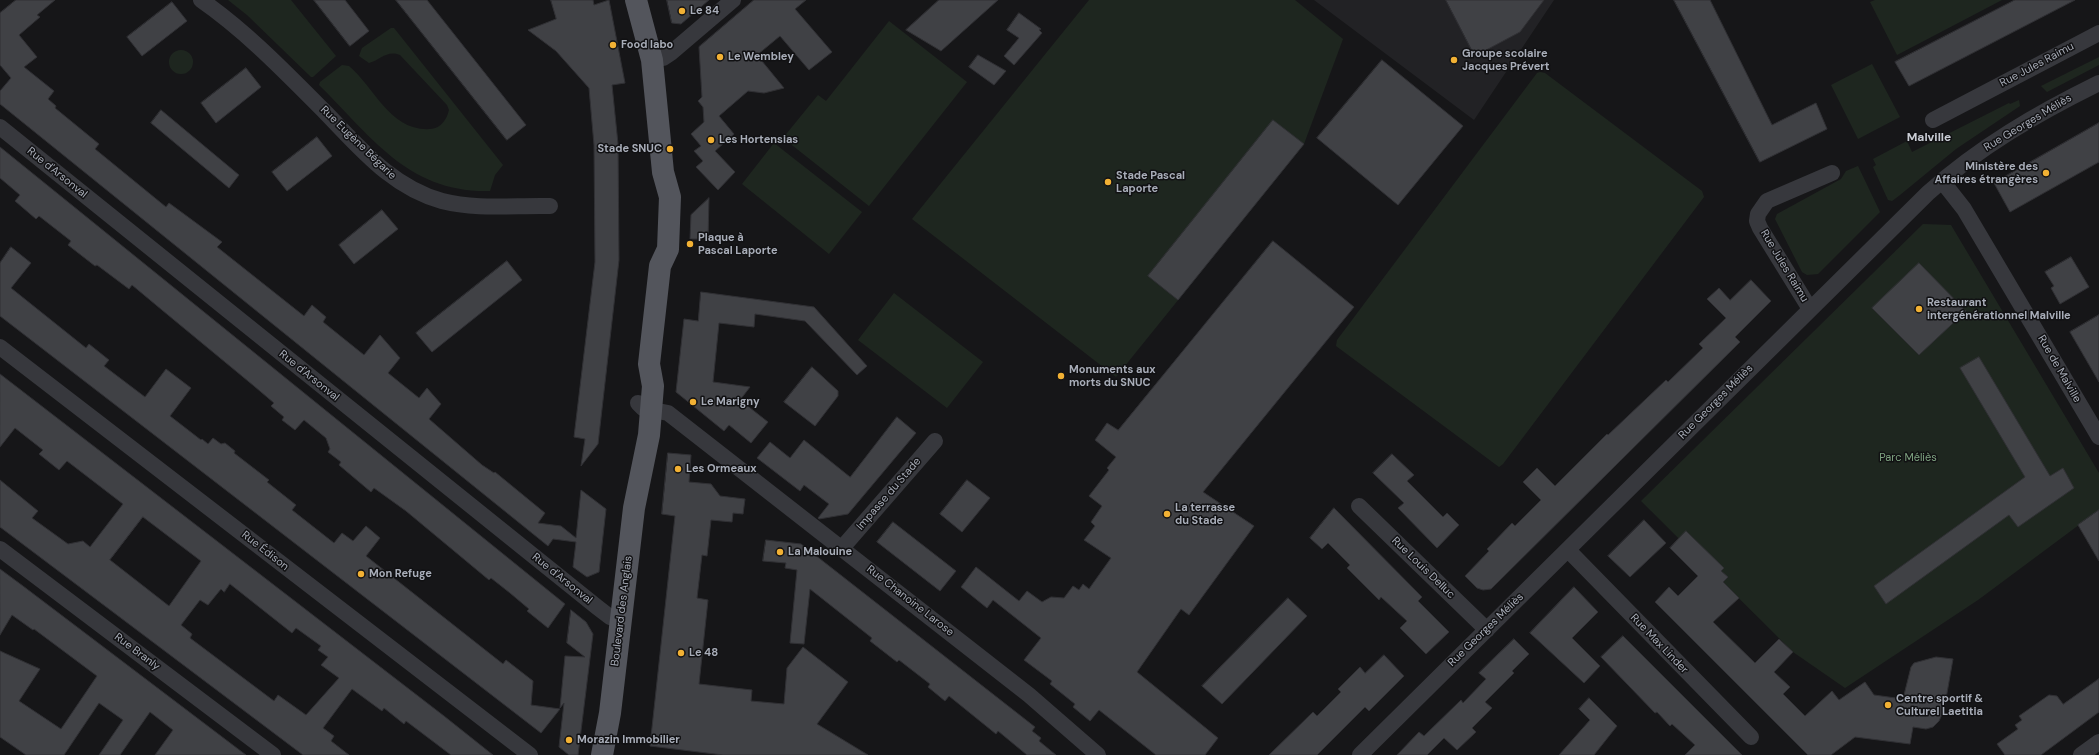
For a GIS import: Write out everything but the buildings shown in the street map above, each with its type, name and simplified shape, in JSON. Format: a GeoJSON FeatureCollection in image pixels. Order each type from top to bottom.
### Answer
{"type":"FeatureCollection","features":[{"type":"Feature","properties":{"kind":"main road","name":"Boulevard des Anglais"},"geometry":{"type":"LineString","coordinates":[[602,755],[610,713],[634,508],[648,435],[645,406],[653,386],[649,364],[660,266],[668,249],[670,197],[663,172],[652,60],[636,0]]}},
{"type":"Feature","properties":{"kind":"main road","name":"Boulevard des Anglais"},"geometry":{"type":"LineString","coordinates":[[610,713],[612,755]]}},
{"type":"Feature","properties":{"kind":"street","name":"Rue Eugène Bégarie"},"geometry":{"type":"LineString","coordinates":[[201,0],[245,34],[374,161],[404,186],[428,196],[460,205],[550,206]]}},
{"type":"Feature","properties":{"kind":"street"},"geometry":{"type":"LineString","coordinates":[[652,60],[663,58],[672,52],[732,0]]}},
{"type":"Feature","properties":{"kind":"street","name":"Rue Jules Raimu"},"geometry":{"type":"LineString","coordinates":[[1933,120],[2099,33]]}},
{"type":"Feature","properties":{"kind":"street","name":"Rue Georges Méliès"},"geometry":{"type":"LineString","coordinates":[[1360,755],[1810,309],[1942,181],[2005,135],[2042,112],[2099,83]]}},
{"type":"Feature","properties":{"kind":"street","name":"Rue d'Arsonval"},"geometry":{"type":"LineString","coordinates":[[0,127],[590,602],[610,617],[621,621]]}},
{"type":"Feature","properties":{"kind":"street","name":"Rue Jules Raimu"},"geometry":{"type":"LineString","coordinates":[[1810,309],[1760,228],[1757,221],[1758,214],[1768,201],[1832,172]]}},
{"type":"Feature","properties":{"kind":"street","name":"Rue de Malville"},"geometry":{"type":"LineString","coordinates":[[1942,181],[1964,209],[2099,437]]}},
{"type":"Feature","properties":{"kind":"street","name":"Rue Édison"},"geometry":{"type":"LineString","coordinates":[[0,347],[530,755]]}},
{"type":"Feature","properties":{"kind":"street","name":"Rue Chanoine Larose"},"geometry":{"type":"LineString","coordinates":[[645,406],[668,413],[1029,695],[1098,755]]}},
{"type":"Feature","properties":{"kind":"street","name":"Impasse du Stade"},"geometry":{"type":"LineString","coordinates":[[842,548],[935,441]]}},
{"type":"Feature","properties":{"kind":"street","name":"Rue Louis Delluc"},"geometry":{"type":"LineString","coordinates":[[1360,506],[1487,630]]}},
{"type":"Feature","properties":{"kind":"street","name":"Rue Branly"},"geometry":{"type":"LineString","coordinates":[[0,549],[273,755]]}},
{"type":"Feature","properties":{"kind":"street","name":"Rue Max Linder"},"geometry":{"type":"LineString","coordinates":[[1568,550],[1751,737]]}},
{"type":"Feature","properties":{"kind":"street"},"geometry":{"type":"LineString","coordinates":[[2081,755],[2099,742]]}},
{"type":"Feature","properties":{"kind":"shaded area","name":"Groupe scolaire Jacques Prévert"},"geometry":{"type":"Polygon","coordinates":[[[1314,0],[1554,0],[1474,120],[1314,0]]]}},
{"type":"Feature","properties":{"kind":"green space"},"geometry":{"type":"Polygon","coordinates":[[[228,0],[291,0],[336,56],[313,77],[311,77],[247,15],[228,0]]]}},
{"type":"Feature","properties":{"kind":"green space","name":"Stade Pascal Laporte"},"geometry":{"type":"Polygon","coordinates":[[[1089,0],[1295,0],[1343,39],[1304,144],[1116,377],[912,219],[1089,0]]]}},
{"type":"Feature","properties":{"kind":"green space"},"geometry":{"type":"Polygon","coordinates":[[[1875,0],[2002,0],[1897,55],[1870,2],[1875,0]]]}},
{"type":"Feature","properties":{"kind":"green space"},"geometry":{"type":"Polygon","coordinates":[[[889,21],[967,82],[869,206],[783,138],[818,95],[826,101],[889,21]]]}},
{"type":"Feature","properties":{"kind":"green space"},"geometry":{"type":"Polygon","coordinates":[[[391,28],[394,28],[503,165],[495,175],[490,191],[461,189],[436,183],[414,172],[375,142],[319,85],[320,82],[342,65],[349,66],[384,107],[405,124],[417,128],[431,129],[441,125],[449,110],[447,105],[400,55],[387,55],[369,63],[359,56],[362,48],[391,28]]]}},
{"type":"Feature","properties":{"kind":"green space"},"geometry":{"type":"Polygon","coordinates":[[[181,50],[190,53],[193,62],[190,71],[181,74],[172,71],[169,62],[172,53],[181,50]]]}},
{"type":"Feature","properties":{"kind":"green space"},"geometry":{"type":"Polygon","coordinates":[[[2099,57],[2099,65],[2047,92],[2041,86],[2099,57]]]}},
{"type":"Feature","properties":{"kind":"green space"},"geometry":{"type":"Polygon","coordinates":[[[1872,64],[1900,117],[1858,139],[1831,85],[1872,64]]]}},
{"type":"Feature","properties":{"kind":"green space"},"geometry":{"type":"Polygon","coordinates":[[[1537,73],[1545,73],[1702,191],[1704,197],[1503,464],[1499,467],[1336,346],[1337,340],[1537,73]]]}},
{"type":"Feature","properties":{"kind":"green space"},"geometry":{"type":"Polygon","coordinates":[[[2019,100],[2020,106],[1956,149],[1892,201],[1888,200],[1873,167],[1876,165],[1873,159],[1907,141],[1912,152],[2009,103],[2010,104],[2019,100]]]}},
{"type":"Feature","properties":{"kind":"green space"},"geometry":{"type":"Polygon","coordinates":[[[774,143],[862,212],[829,254],[742,184],[774,143]]]}},
{"type":"Feature","properties":{"kind":"green space"},"geometry":{"type":"Polygon","coordinates":[[[1858,166],[1880,212],[1818,274],[1807,275],[1802,272],[1775,219],[1777,214],[1841,179],[1846,171],[1858,166]]]}},
{"type":"Feature","properties":{"kind":"green space","name":"Parc Méliès"},"geometry":{"type":"Polygon","coordinates":[[[1923,224],[1951,225],[2099,473],[2099,510],[1978,600],[1845,688],[1793,652],[1641,501],[1923,224]]]}},
{"type":"Feature","properties":{"kind":"green space"},"geometry":{"type":"Polygon","coordinates":[[[894,293],[983,362],[947,408],[858,340],[894,293]]]}},
{"type":"Feature","properties":{"kind":"place","name":"Le 84"},"geometry":{"type":"Point","coordinates":[682,11]}},
{"type":"Feature","properties":{"kind":"place","name":"Food labo"},"geometry":{"type":"Point","coordinates":[613,45]}},
{"type":"Feature","properties":{"kind":"place","name":"Le Wembley"},"geometry":{"type":"Point","coordinates":[720,57]}},
{"type":"Feature","properties":{"kind":"place","name":"Groupe scolaire Jacques Prévert"},"geometry":{"type":"Point","coordinates":[1454,60]}},
{"type":"Feature","properties":{"kind":"place","name":"Les Hortensias"},"geometry":{"type":"Point","coordinates":[711,140]}},
{"type":"Feature","properties":{"kind":"place","name":"Stade SNUC"},"geometry":{"type":"Point","coordinates":[670,149]}},
{"type":"Feature","properties":{"kind":"place","name":"Ministère des Affaires étrangères"},"geometry":{"type":"Point","coordinates":[2046,173]}},
{"type":"Feature","properties":{"kind":"place","name":"Stade Pascal Laporte"},"geometry":{"type":"Point","coordinates":[1108,182]}},
{"type":"Feature","properties":{"kind":"place","name":"Plaque à Pascal Laporte"},"geometry":{"type":"Point","coordinates":[690,244]}},
{"type":"Feature","properties":{"kind":"place","name":"Restaurant intergénérationnel Malville"},"geometry":{"type":"Point","coordinates":[1919,309]}},
{"type":"Feature","properties":{"kind":"place","name":"Monuments aux morts du SNUC"},"geometry":{"type":"Point","coordinates":[1061,376]}},
{"type":"Feature","properties":{"kind":"place","name":"Le Marigny"},"geometry":{"type":"Point","coordinates":[693,402]}},
{"type":"Feature","properties":{"kind":"place","name":"Les Ormeaux"},"geometry":{"type":"Point","coordinates":[678,469]}},
{"type":"Feature","properties":{"kind":"place","name":"La terrasse du Stade"},"geometry":{"type":"Point","coordinates":[1167,514]}},
{"type":"Feature","properties":{"kind":"place","name":"La Malouine"},"geometry":{"type":"Point","coordinates":[780,552]}},
{"type":"Feature","properties":{"kind":"place","name":"Mon Refuge"},"geometry":{"type":"Point","coordinates":[361,574]}},
{"type":"Feature","properties":{"kind":"place","name":"Le 48"},"geometry":{"type":"Point","coordinates":[681,653]}},
{"type":"Feature","properties":{"kind":"place","name":"Centre sportif & Culturel Laetitia"},"geometry":{"type":"Point","coordinates":[1888,705]}},
{"type":"Feature","properties":{"kind":"place","name":"Morazin Immobilier"},"geometry":{"type":"Point","coordinates":[569,740]}},
{"type":"Feature","properties":{"kind":"district","name":"Malville"},"geometry":{"type":"Point","coordinates":[1929,138]}}]}
